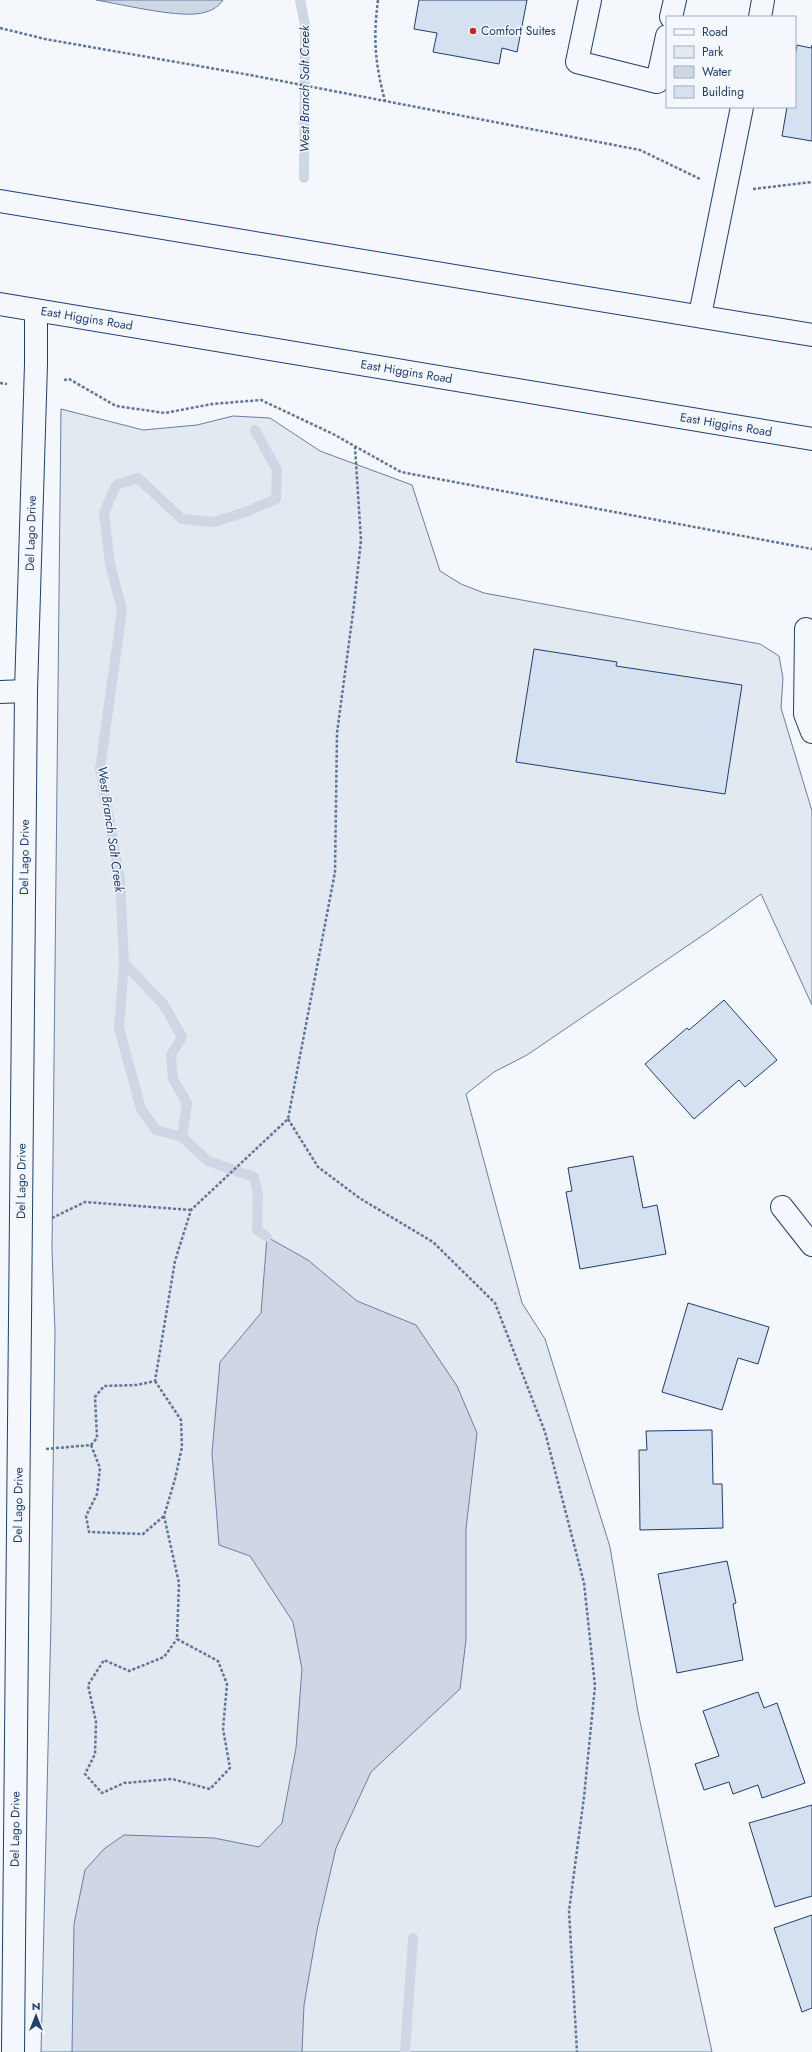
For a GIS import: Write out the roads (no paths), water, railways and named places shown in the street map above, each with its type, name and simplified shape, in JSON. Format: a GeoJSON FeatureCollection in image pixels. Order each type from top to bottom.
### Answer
{"type":"FeatureCollection","features":[{"type":"Feature","properties":{"kind":"street"},"geometry":{"type":"LineString","coordinates":[[590,0],[577,62],[657,82],[666,41]]}},
{"type":"Feature","properties":{"kind":"street"},"geometry":{"type":"LineString","coordinates":[[671,16],[675,0]]}},
{"type":"Feature","properties":{"kind":"street"},"geometry":{"type":"LineString","coordinates":[[760,16],[763,0]]}},
{"type":"Feature","properties":{"kind":"street"},"geometry":{"type":"LineString","coordinates":[[700,315],[742,108]]}},
{"type":"Feature","properties":{"kind":"street"},"geometry":{"type":"LineString","coordinates":[[0,201],[700,315],[812,335]]}},
{"type":"Feature","properties":{"kind":"street","name":"East Higgins Road"},"geometry":{"type":"LineString","coordinates":[[0,304],[812,439]]}},
{"type":"Feature","properties":{"kind":"street","name":"Del Lago Drive"},"geometry":{"type":"LineString","coordinates":[[13,2052],[7,1756],[10,1452],[26,690],[36,384],[36,311]]}},
{"type":"Feature","properties":{"kind":"street"},"geometry":{"type":"LineString","coordinates":[[806,629],[805,714],[812,732]]}},
{"type":"Feature","properties":{"kind":"street"},"geometry":{"type":"LineString","coordinates":[[0,692],[26,690]]}},
{"type":"Feature","properties":{"kind":"street"},"geometry":{"type":"LineString","coordinates":[[782,1206],[812,1246]]}},
{"type":"Feature","properties":{"kind":"water"},"geometry":{"type":"Polygon","coordinates":[[[96,0],[223,0],[218,6],[209,11],[196,14],[183,14],[168,13],[96,0]]]}},
{"type":"Feature","properties":{"kind":"water"},"geometry":{"type":"Polygon","coordinates":[[[267,1237],[308,1260],[357,1301],[416,1325],[457,1386],[477,1433],[466,1529],[466,1640],[460,1689],[371,1772],[336,1848],[317,1930],[304,2005],[302,2052],[72,2052],[74,1924],[85,1870],[104,1849],[124,1835],[214,1838],[259,1847],[282,1823],[296,1748],[302,1669],[293,1622],[250,1556],[219,1545],[212,1453],[220,1362],[261,1313],[267,1237]]]}},
{"type":"Feature","properties":{"kind":"waterway","name":"West Branch Salt Creek"},"geometry":{"type":"LineString","coordinates":[[300,0],[305,25],[304,178]]}},
{"type":"Feature","properties":{"kind":"waterway","name":"West Branch Salt Creek"},"geometry":{"type":"LineString","coordinates":[[255,430],[277,470],[276,499],[248,511],[214,522],[182,519],[138,478],[116,485],[104,513],[110,564],[122,610],[100,769],[120,880],[124,963],[119,1028],[141,1109],[156,1130],[182,1137],[208,1161],[254,1177],[258,1195],[257,1230],[267,1237]]}},
{"type":"Feature","properties":{"kind":"waterway"},"geometry":{"type":"LineString","coordinates":[[124,963],[164,1005],[182,1037],[171,1055],[173,1079],[187,1103],[182,1137]]}},
{"type":"Feature","properties":{"kind":"waterway"},"geometry":{"type":"LineString","coordinates":[[405,2052],[413,1938]]}},
{"type":"Feature","properties":{"kind":"place","name":"Comfort Suites"},"geometry":{"type":"Point","coordinates":[473,31]}}]}
